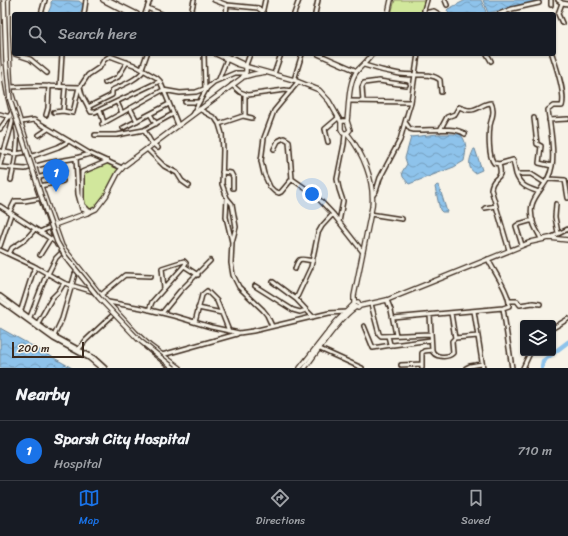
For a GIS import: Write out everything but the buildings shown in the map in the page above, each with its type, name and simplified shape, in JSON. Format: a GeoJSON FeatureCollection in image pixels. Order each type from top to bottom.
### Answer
{"type":"FeatureCollection","features":[{"type":"Feature","properties":{"kind":"main road"},"geometry":{"type":"LineString","coordinates":[[3,0],[1,11],[2,66],[8,87],[14,100],[36,178],[45,197],[62,246],[134,336],[157,357],[173,368]]}},
{"type":"Feature","properties":{"kind":"main road"},"geometry":{"type":"LineString","coordinates":[[3,0],[10,100],[57,242],[74,267],[107,306],[139,340],[173,368]]}},
{"type":"Feature","properties":{"kind":"main road"},"geometry":{"type":"LineString","coordinates":[[8,0],[10,66],[7,93],[12,118],[20,123]]}},
{"type":"Feature","properties":{"kind":"main road"},"geometry":{"type":"LineString","coordinates":[[103,0],[126,12]]}},
{"type":"Feature","properties":{"kind":"main road"},"geometry":{"type":"LineString","coordinates":[[109,0],[134,12]]}},
{"type":"Feature","properties":{"kind":"main road"},"geometry":{"type":"LineString","coordinates":[[388,12],[391,0]]}},
{"type":"Feature","properties":{"kind":"main road"},"geometry":{"type":"LineString","coordinates":[[220,56],[237,64],[245,65]]}},
{"type":"Feature","properties":{"kind":"main road"},"geometry":{"type":"LineString","coordinates":[[226,56],[245,65],[296,81],[322,92],[341,122],[341,131],[346,133],[355,144],[370,175],[373,195],[362,251],[356,292],[357,304]]}},
{"type":"Feature","properties":{"kind":"main road"},"geometry":{"type":"LineString","coordinates":[[346,133],[349,133],[350,128],[347,121],[351,84],[357,70],[364,65],[371,56]]}},
{"type":"Feature","properties":{"kind":"main road"},"geometry":{"type":"LineString","coordinates":[[242,78],[245,73],[245,65]]}},
{"type":"Feature","properties":{"kind":"main road"},"geometry":{"type":"LineString","coordinates":[[54,225],[89,213],[100,204],[123,167],[128,162],[242,78],[267,72]]}},
{"type":"Feature","properties":{"kind":"main road"},"geometry":{"type":"LineString","coordinates":[[341,122],[347,121]]}},
{"type":"Feature","properties":{"kind":"main road"},"geometry":{"type":"LineString","coordinates":[[39,187],[40,198],[55,242],[76,272],[92,292],[136,333],[180,368]]}},
{"type":"Feature","properties":{"kind":"main road"},"geometry":{"type":"LineString","coordinates":[[305,368],[336,322],[357,304],[371,304],[387,300],[514,248],[541,239],[549,238],[568,240]]}},
{"type":"Feature","properties":{"kind":"main road"},"geometry":{"type":"LineString","coordinates":[[300,368],[320,349],[347,313]]}},
{"type":"Feature","properties":{"kind":"street"},"geometry":{"type":"LineString","coordinates":[[42,12],[45,0]]}},
{"type":"Feature","properties":{"kind":"street"},"geometry":{"type":"LineString","coordinates":[[84,12],[86,0]]}},
{"type":"Feature","properties":{"kind":"street"},"geometry":{"type":"LineString","coordinates":[[146,12],[150,0]]}},
{"type":"Feature","properties":{"kind":"street"},"geometry":{"type":"LineString","coordinates":[[191,12],[194,0]]}},
{"type":"Feature","properties":{"kind":"street"},"geometry":{"type":"LineString","coordinates":[[214,0],[227,5],[258,8],[261,12]]}},
{"type":"Feature","properties":{"kind":"street"},"geometry":{"type":"LineString","coordinates":[[262,12],[265,0]]}},
{"type":"Feature","properties":{"kind":"street"},"geometry":{"type":"LineString","coordinates":[[295,12],[299,0]]}},
{"type":"Feature","properties":{"kind":"street"},"geometry":{"type":"LineString","coordinates":[[315,12],[318,0]]}},
{"type":"Feature","properties":{"kind":"street"},"geometry":{"type":"LineString","coordinates":[[424,12],[428,0]]}},
{"type":"Feature","properties":{"kind":"street"},"geometry":{"type":"LineString","coordinates":[[445,0],[447,5]]}},
{"type":"Feature","properties":{"kind":"street"},"geometry":{"type":"LineString","coordinates":[[551,0],[551,5]]}},
{"type":"Feature","properties":{"kind":"street"},"geometry":{"type":"LineString","coordinates":[[558,0],[562,3],[568,4]]}},
{"type":"Feature","properties":{"kind":"street"},"geometry":{"type":"LineString","coordinates":[[562,3],[558,14],[562,24]]}},
{"type":"Feature","properties":{"kind":"street"},"geometry":{"type":"LineString","coordinates":[[504,12],[539,4]]}},
{"type":"Feature","properties":{"kind":"street"},"geometry":{"type":"LineString","coordinates":[[226,12],[227,5]]}},
{"type":"Feature","properties":{"kind":"street"},"geometry":{"type":"LineString","coordinates":[[147,8],[157,12]]}},
{"type":"Feature","properties":{"kind":"street"},"geometry":{"type":"LineString","coordinates":[[21,56],[30,59],[47,74]]}},
{"type":"Feature","properties":{"kind":"street"},"geometry":{"type":"LineString","coordinates":[[60,87],[62,56]]}},
{"type":"Feature","properties":{"kind":"street"},"geometry":{"type":"LineString","coordinates":[[54,112],[63,111],[72,114],[74,112],[79,87],[88,75],[100,67],[104,60],[109,56]]}},
{"type":"Feature","properties":{"kind":"street"},"geometry":{"type":"LineString","coordinates":[[112,56],[143,69],[160,81],[178,125]]}},
{"type":"Feature","properties":{"kind":"street"},"geometry":{"type":"LineString","coordinates":[[88,108],[112,95],[112,90],[141,74],[146,56]]}},
{"type":"Feature","properties":{"kind":"street"},"geometry":{"type":"LineString","coordinates":[[204,56],[205,90]]}},
{"type":"Feature","properties":{"kind":"street"},"geometry":{"type":"LineString","coordinates":[[245,65],[249,56]]}},
{"type":"Feature","properties":{"kind":"street"},"geometry":{"type":"LineString","coordinates":[[274,74],[280,56]]}},
{"type":"Feature","properties":{"kind":"street"},"geometry":{"type":"LineString","coordinates":[[274,149],[278,140],[284,138],[289,140],[292,179],[279,193],[274,192],[270,187],[264,174],[261,160],[264,138],[274,111],[291,92],[296,81],[302,56]]}},
{"type":"Feature","properties":{"kind":"street"},"geometry":{"type":"LineString","coordinates":[[323,56],[357,70]]}},
{"type":"Feature","properties":{"kind":"street"},"geometry":{"type":"LineString","coordinates":[[373,195],[376,191],[380,178],[400,140],[411,102],[418,56]]}},
{"type":"Feature","properties":{"kind":"street"},"geometry":{"type":"LineString","coordinates":[[488,56],[491,60]]}},
{"type":"Feature","properties":{"kind":"street"},"geometry":{"type":"LineString","coordinates":[[541,239],[533,220],[531,205],[549,179],[552,166],[548,110],[553,106],[562,106],[563,102],[563,93],[553,56]]}},
{"type":"Feature","properties":{"kind":"street"},"geometry":{"type":"LineString","coordinates":[[219,79],[227,59]]}},
{"type":"Feature","properties":{"kind":"street"},"geometry":{"type":"LineString","coordinates":[[105,83],[118,77],[127,62]]}},
{"type":"Feature","properties":{"kind":"street"},"geometry":{"type":"LineString","coordinates":[[364,65],[386,75],[435,76],[441,82],[441,92]]}},
{"type":"Feature","properties":{"kind":"street"},"geometry":{"type":"LineString","coordinates":[[2,66],[10,66]]}},
{"type":"Feature","properties":{"kind":"street"},"geometry":{"type":"LineString","coordinates":[[192,115],[205,90],[210,85],[219,79],[235,73],[245,73]]}},
{"type":"Feature","properties":{"kind":"street"},"geometry":{"type":"LineString","coordinates":[[385,82],[386,75]]}},
{"type":"Feature","properties":{"kind":"street"},"geometry":{"type":"LineString","coordinates":[[79,87],[88,108],[91,112],[95,112],[160,81]]}},
{"type":"Feature","properties":{"kind":"street"},"geometry":{"type":"LineString","coordinates":[[363,101],[363,84],[370,82],[385,82],[406,85]]}},
{"type":"Feature","properties":{"kind":"street"},"geometry":{"type":"LineString","coordinates":[[232,85],[245,94],[285,90],[291,92]]}},
{"type":"Feature","properties":{"kind":"street"},"geometry":{"type":"LineString","coordinates":[[46,115],[48,111],[49,86]]}},
{"type":"Feature","properties":{"kind":"street"},"geometry":{"type":"LineString","coordinates":[[8,87],[79,87]]}},
{"type":"Feature","properties":{"kind":"street"},"geometry":{"type":"LineString","coordinates":[[63,111],[65,87]]}},
{"type":"Feature","properties":{"kind":"street"},"geometry":{"type":"LineString","coordinates":[[100,110],[103,123],[163,90],[180,93],[205,90]]}},
{"type":"Feature","properties":{"kind":"street"},"geometry":{"type":"LineString","coordinates":[[245,94],[245,116]]}},
{"type":"Feature","properties":{"kind":"street"},"geometry":{"type":"LineString","coordinates":[[349,101],[411,102]]}},
{"type":"Feature","properties":{"kind":"street"},"geometry":{"type":"LineString","coordinates":[[117,102],[122,113]]}},
{"type":"Feature","properties":{"kind":"street"},"geometry":{"type":"LineString","coordinates":[[185,102],[198,102]]}},
{"type":"Feature","properties":{"kind":"street"},"geometry":{"type":"LineString","coordinates":[[440,130],[448,117],[455,114],[459,107],[470,110],[491,103],[493,109],[490,140],[491,159],[494,163],[499,164],[513,160],[518,180],[522,184],[539,192]]}},
{"type":"Feature","properties":{"kind":"street"},"geometry":{"type":"LineString","coordinates":[[123,128],[169,104]]}},
{"type":"Feature","properties":{"kind":"street"},"geometry":{"type":"LineString","coordinates":[[12,112],[15,106]]}},
{"type":"Feature","properties":{"kind":"street"},"geometry":{"type":"LineString","coordinates":[[130,108],[138,121]]}},
{"type":"Feature","properties":{"kind":"street"},"geometry":{"type":"LineString","coordinates":[[199,109],[215,118],[219,124],[222,134],[222,184],[227,198],[232,204],[236,227],[232,242],[231,263],[234,275],[239,287],[267,315],[272,326]]}},
{"type":"Feature","properties":{"kind":"street"},"geometry":{"type":"LineString","coordinates":[[0,114],[12,118],[20,123]]}},
{"type":"Feature","properties":{"kind":"street"},"geometry":{"type":"LineString","coordinates":[[150,114],[156,124]]}},
{"type":"Feature","properties":{"kind":"street"},"geometry":{"type":"LineString","coordinates":[[95,135],[117,135],[144,130],[173,114]]}},
{"type":"Feature","properties":{"kind":"street"},"geometry":{"type":"LineString","coordinates":[[219,124],[245,116],[252,118]]}},
{"type":"Feature","properties":{"kind":"street"},"geometry":{"type":"LineString","coordinates":[[0,129],[12,118]]}},
{"type":"Feature","properties":{"kind":"street"},"geometry":{"type":"LineString","coordinates":[[12,118],[8,140],[2,151],[0,166],[33,168],[47,163],[91,154]]}},
{"type":"Feature","properties":{"kind":"street"},"geometry":{"type":"LineString","coordinates":[[328,142],[325,129],[338,118]]}},
{"type":"Feature","properties":{"kind":"street"},"geometry":{"type":"LineString","coordinates":[[534,118],[537,144],[541,145],[539,163],[552,166]]}},
{"type":"Feature","properties":{"kind":"street"},"geometry":{"type":"LineString","coordinates":[[11,180],[18,133],[16,127],[20,123],[32,119],[91,154],[123,167]]}},
{"type":"Feature","properties":{"kind":"street"},"geometry":{"type":"LineString","coordinates":[[549,120],[568,119]]}},
{"type":"Feature","properties":{"kind":"street"},"geometry":{"type":"LineString","coordinates":[[405,122],[410,129],[414,130],[458,130],[465,134]]}},
{"type":"Feature","properties":{"kind":"street"},"geometry":{"type":"LineString","coordinates":[[39,135],[48,129]]}},
{"type":"Feature","properties":{"kind":"street"},"geometry":{"type":"LineString","coordinates":[[144,130],[158,148]]}},
{"type":"Feature","properties":{"kind":"street"},"geometry":{"type":"LineString","coordinates":[[339,222],[343,202],[337,179],[346,133]]}},
{"type":"Feature","properties":{"kind":"street"},"geometry":{"type":"LineString","coordinates":[[30,157],[58,147],[69,141]]}},
{"type":"Feature","properties":{"kind":"street"},"geometry":{"type":"LineString","coordinates":[[146,149],[164,166],[177,173],[182,181],[189,186]]}},
{"type":"Feature","properties":{"kind":"street"},"geometry":{"type":"LineString","coordinates":[[2,151],[15,154],[28,152]]}},
{"type":"Feature","properties":{"kind":"street"},"geometry":{"type":"LineString","coordinates":[[76,158],[78,196],[82,209],[89,213]]}},
{"type":"Feature","properties":{"kind":"street"},"geometry":{"type":"LineString","coordinates":[[89,213],[83,205],[82,172],[108,161]]}},
{"type":"Feature","properties":{"kind":"street"},"geometry":{"type":"LineString","coordinates":[[499,164],[501,174],[492,184],[491,189],[509,250]]}},
{"type":"Feature","properties":{"kind":"street"},"geometry":{"type":"LineString","coordinates":[[36,178],[65,170]]}},
{"type":"Feature","properties":{"kind":"street"},"geometry":{"type":"LineString","coordinates":[[222,172],[231,173],[233,177],[233,188]]}},
{"type":"Feature","properties":{"kind":"street"},"geometry":{"type":"LineString","coordinates":[[516,174],[531,174],[545,183]]}},
{"type":"Feature","properties":{"kind":"street"},"geometry":{"type":"LineString","coordinates":[[292,179],[315,195],[333,214],[362,251]]}},
{"type":"Feature","properties":{"kind":"street"},"geometry":{"type":"LineString","coordinates":[[549,179],[565,180],[568,198]]}},
{"type":"Feature","properties":{"kind":"street"},"geometry":{"type":"LineString","coordinates":[[39,187],[63,181]]}},
{"type":"Feature","properties":{"kind":"street"},"geometry":{"type":"LineString","coordinates":[[0,246],[10,213],[16,201],[45,197]]}},
{"type":"Feature","properties":{"kind":"street"},"geometry":{"type":"LineString","coordinates":[[227,198],[226,217],[232,242]]}},
{"type":"Feature","properties":{"kind":"street"},"geometry":{"type":"LineString","coordinates":[[556,204],[555,217],[558,233]]}},
{"type":"Feature","properties":{"kind":"street"},"geometry":{"type":"LineString","coordinates":[[0,206],[62,246]]}},
{"type":"Feature","properties":{"kind":"street"},"geometry":{"type":"LineString","coordinates":[[485,208],[496,206]]}},
{"type":"Feature","properties":{"kind":"street"},"geometry":{"type":"LineString","coordinates":[[296,299],[313,261],[318,233],[333,214]]}},
{"type":"Feature","properties":{"kind":"street"},"geometry":{"type":"LineString","coordinates":[[370,214],[402,219]]}},
{"type":"Feature","properties":{"kind":"street"},"geometry":{"type":"LineString","coordinates":[[521,246],[516,226],[533,220]]}},
{"type":"Feature","properties":{"kind":"street"},"geometry":{"type":"LineString","coordinates":[[40,232],[54,225]]}},
{"type":"Feature","properties":{"kind":"street"},"geometry":{"type":"LineString","coordinates":[[9,254],[12,248],[26,238],[35,229]]}},
{"type":"Feature","properties":{"kind":"street"},"geometry":{"type":"LineString","coordinates":[[549,238],[568,229]]}},
{"type":"Feature","properties":{"kind":"street"},"geometry":{"type":"LineString","coordinates":[[40,255],[50,239]]}},
{"type":"Feature","properties":{"kind":"street"},"geometry":{"type":"LineString","coordinates":[[0,250],[48,273],[64,283],[100,294],[125,275],[151,276]]}},
{"type":"Feature","properties":{"kind":"street"},"geometry":{"type":"LineString","coordinates":[[30,317],[48,273],[61,252]]}},
{"type":"Feature","properties":{"kind":"street"},"geometry":{"type":"LineString","coordinates":[[295,269],[298,260],[300,259],[313,261]]}},
{"type":"Feature","properties":{"kind":"street"},"geometry":{"type":"LineString","coordinates":[[392,318],[474,311],[509,306],[509,301],[488,259]]}},
{"type":"Feature","properties":{"kind":"street"},"geometry":{"type":"LineString","coordinates":[[149,310],[152,302],[184,266],[186,263],[184,260],[162,268],[164,288]]}},
{"type":"Feature","properties":{"kind":"street"},"geometry":{"type":"LineString","coordinates":[[162,313],[210,261]]}},
{"type":"Feature","properties":{"kind":"street"},"geometry":{"type":"LineString","coordinates":[[184,266],[198,275]]}},
{"type":"Feature","properties":{"kind":"street"},"geometry":{"type":"LineString","coordinates":[[20,310],[36,267]]}},
{"type":"Feature","properties":{"kind":"street"},"geometry":{"type":"LineString","coordinates":[[54,336],[62,319],[71,286],[79,268]]}},
{"type":"Feature","properties":{"kind":"street"},"geometry":{"type":"LineString","coordinates":[[274,282],[296,299],[313,317]]}},
{"type":"Feature","properties":{"kind":"street"},"geometry":{"type":"LineString","coordinates":[[38,323],[52,298],[64,283]]}},
{"type":"Feature","properties":{"kind":"street"},"geometry":{"type":"LineString","coordinates":[[255,286],[293,310],[300,312],[306,310]]}},
{"type":"Feature","properties":{"kind":"street"},"geometry":{"type":"LineString","coordinates":[[195,322],[202,295],[206,292],[217,301],[229,331]]}},
{"type":"Feature","properties":{"kind":"street"},"geometry":{"type":"LineString","coordinates":[[0,296],[54,336],[94,358],[105,368]]}},
{"type":"Feature","properties":{"kind":"street"},"geometry":{"type":"LineString","coordinates":[[0,300],[54,339],[89,358],[100,368]]}},
{"type":"Feature","properties":{"kind":"street"},"geometry":{"type":"LineString","coordinates":[[387,300],[396,335]]}},
{"type":"Feature","properties":{"kind":"street"},"geometry":{"type":"LineString","coordinates":[[509,301],[517,301],[520,305],[533,303],[540,304]]}},
{"type":"Feature","properties":{"kind":"street"},"geometry":{"type":"LineString","coordinates":[[108,302],[162,313],[211,328],[239,333]]}},
{"type":"Feature","properties":{"kind":"street"},"geometry":{"type":"LineString","coordinates":[[371,304],[379,334],[381,336],[430,334]]}},
{"type":"Feature","properties":{"kind":"street"},"geometry":{"type":"LineString","coordinates":[[198,308],[222,313]]}},
{"type":"Feature","properties":{"kind":"street"},"geometry":{"type":"LineString","coordinates":[[502,308],[512,368]]}},
{"type":"Feature","properties":{"kind":"street"},"geometry":{"type":"LineString","coordinates":[[466,368],[470,366],[482,366],[474,311]]}},
{"type":"Feature","properties":{"kind":"street"},"geometry":{"type":"LineString","coordinates":[[79,349],[115,313]]}},
{"type":"Feature","properties":{"kind":"street"},"geometry":{"type":"LineString","coordinates":[[157,357],[239,333],[329,313],[347,313]]}},
{"type":"Feature","properties":{"kind":"street"},"geometry":{"type":"LineString","coordinates":[[430,315],[430,334],[433,353],[436,356],[450,356],[453,353],[452,341],[455,338],[451,313]]}},
{"type":"Feature","properties":{"kind":"street"},"geometry":{"type":"LineString","coordinates":[[556,326],[568,319]]}},
{"type":"Feature","properties":{"kind":"street"},"geometry":{"type":"LineString","coordinates":[[364,326],[373,348],[431,340]]}},
{"type":"Feature","properties":{"kind":"street"},"geometry":{"type":"LineString","coordinates":[[421,334],[431,340]]}},
{"type":"Feature","properties":{"kind":"street"},"geometry":{"type":"LineString","coordinates":[[388,336],[391,345]]}},
{"type":"Feature","properties":{"kind":"street"},"geometry":{"type":"LineString","coordinates":[[455,338],[478,336]]}},
{"type":"Feature","properties":{"kind":"street"},"geometry":{"type":"LineString","coordinates":[[320,349],[362,368]]}},
{"type":"Feature","properties":{"kind":"street"},"geometry":{"type":"LineString","coordinates":[[401,365],[422,366],[423,352],[432,350]]}},
{"type":"Feature","properties":{"kind":"street"},"geometry":{"type":"LineString","coordinates":[[523,368],[529,356]]}},
{"type":"Feature","properties":{"kind":"green space"},"geometry":{"type":"Polygon","coordinates":[[[395,0],[425,0],[422,12],[392,12],[395,0]]]}},
{"type":"Feature","properties":{"kind":"green space"},"geometry":{"type":"Polygon","coordinates":[[[109,163],[120,168],[98,205],[90,209],[84,204],[83,173],[109,163]]]}},
{"type":"Feature","properties":{"kind":"water"},"geometry":{"type":"Polygon","coordinates":[[[53,0],[79,1],[84,5],[81,12],[48,12],[53,0]]]}},
{"type":"Feature","properties":{"kind":"water"},"geometry":{"type":"Polygon","coordinates":[[[466,0],[481,0],[486,12],[448,12],[448,9],[466,0]]]}},
{"type":"Feature","properties":{"kind":"water"},"geometry":{"type":"Polygon","coordinates":[[[483,0],[543,0],[492,12],[488,12],[483,0]]]}},
{"type":"Feature","properties":{"kind":"water"},"geometry":{"type":"Polygon","coordinates":[[[438,134],[460,134],[463,137],[466,150],[464,161],[454,167],[409,184],[403,177],[402,172],[407,164],[405,158],[411,137],[438,134]]]}},
{"type":"Feature","properties":{"kind":"water"},"geometry":{"type":"Polygon","coordinates":[[[474,149],[482,170],[475,173],[470,168],[470,159],[474,149]]]}},
{"type":"Feature","properties":{"kind":"water"},"geometry":{"type":"Polygon","coordinates":[[[437,185],[439,186],[447,212],[442,212],[440,210],[435,187],[437,185]]]}},
{"type":"Feature","properties":{"kind":"water"},"geometry":{"type":"Polygon","coordinates":[[[0,328],[72,368],[0,368],[0,328]]]}},
{"type":"Feature","properties":{"kind":"waterway"},"geometry":{"type":"LineString","coordinates":[[542,368],[543,361],[568,342]]}},
{"type":"Feature","properties":{"kind":"place","name":"Sparsh City Hospital"},"geometry":{"type":"Point","coordinates":[56,192]}}]}
